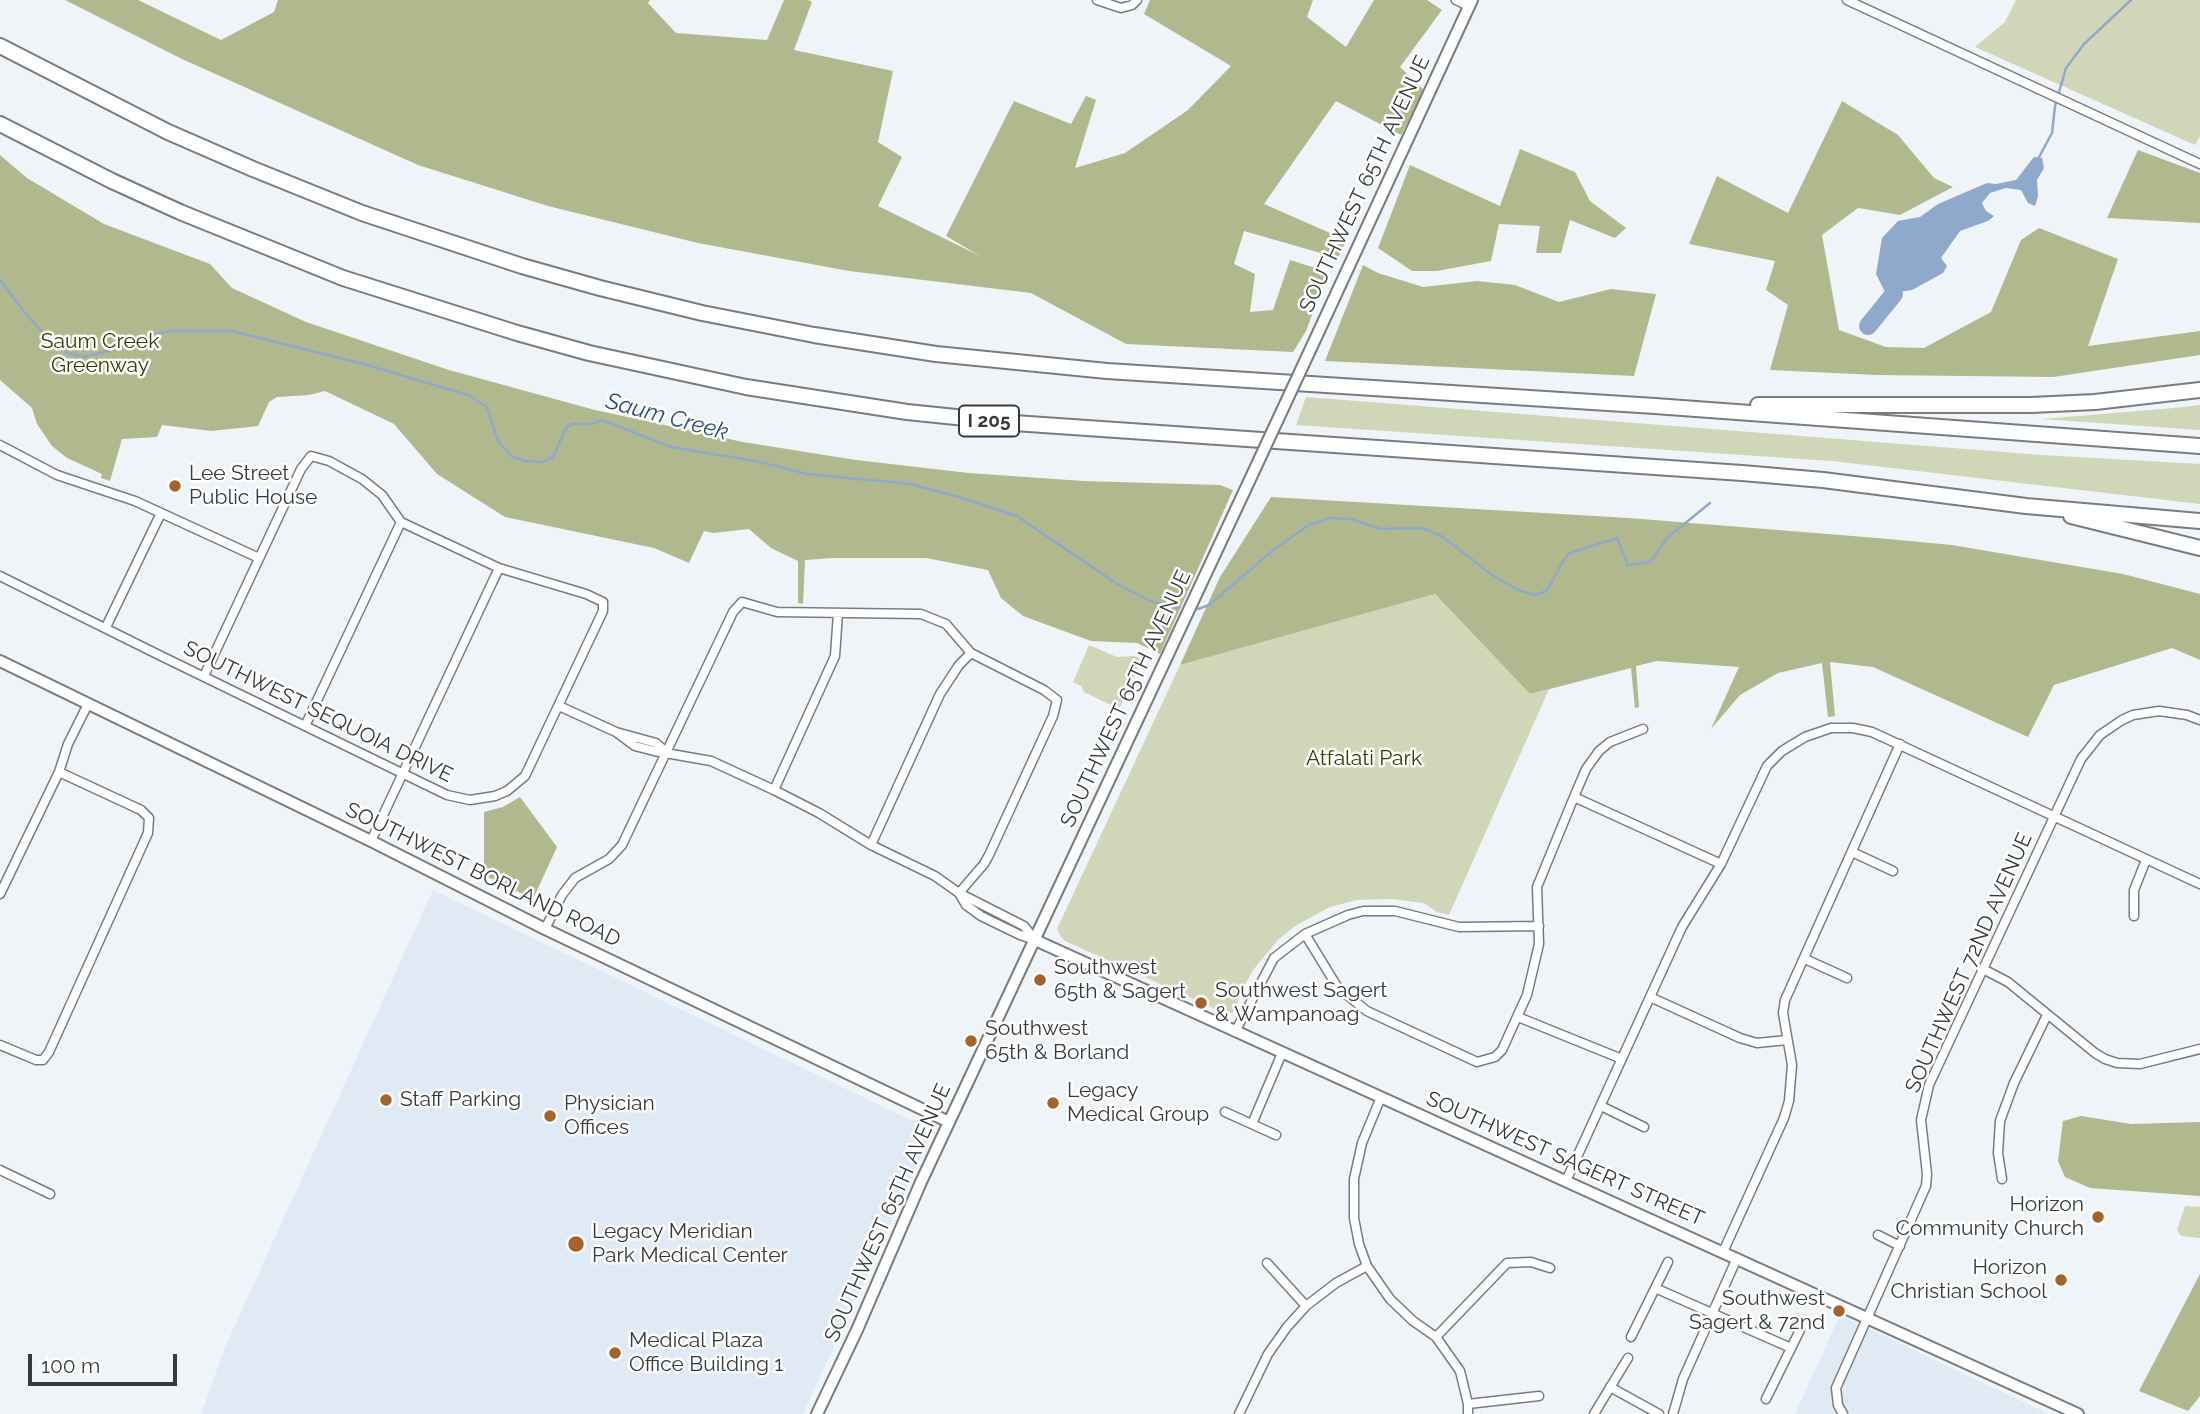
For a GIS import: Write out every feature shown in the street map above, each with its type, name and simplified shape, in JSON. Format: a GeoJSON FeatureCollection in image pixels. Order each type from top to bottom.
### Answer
{"type":"FeatureCollection","features":[{"type":"Feature","properties":{"kind":"highway"},"geometry":{"type":"LineString","coordinates":[[0,46],[168,132],[339,204],[522,266],[702,313],[876,345],[1008,362],[1107,371],[1655,405],[2200,446]]}},
{"type":"Feature","properties":{"kind":"highway","name":"I 205"},"geometry":{"type":"LineString","coordinates":[[0,124],[180,212],[343,278],[517,334],[746,387],[907,412],[1014,423],[1742,473],[1823,480],[2025,506]]}},
{"type":"Feature","properties":{"kind":"highway"},"geometry":{"type":"LineString","coordinates":[[1655,405],[2031,405],[2095,402],[2200,390]]}},
{"type":"Feature","properties":{"kind":"highway"},"geometry":{"type":"LineString","coordinates":[[2025,506],[2200,521]]}},
{"type":"Feature","properties":{"kind":"highway"},"geometry":{"type":"LineString","coordinates":[[2025,506],[2200,548]]}},
{"type":"Feature","properties":{"kind":"main road","name":"SOUTHWEST 65TH AVENUE"},"geometry":{"type":"LineString","coordinates":[[817,1414],[949,1122],[1470,3]]}},
{"type":"Feature","properties":{"kind":"main road","name":"SOUTHWEST BORLAND ROAD"},"geometry":{"type":"LineString","coordinates":[[0,661],[371,841],[545,929],[949,1122]]}},
{"type":"Feature","properties":{"kind":"main road","name":"SOUTHWEST SAGERT STREET"},"geometry":{"type":"LineString","coordinates":[[1035,940],[2078,1414]]}},
{"type":"Feature","properties":{"kind":"street"},"geometry":{"type":"LineString","coordinates":[[1097,0],[1121,8],[1132,5],[1137,0]]}},
{"type":"Feature","properties":{"kind":"street"},"geometry":{"type":"LineString","coordinates":[[1456,0],[1470,3]]}},
{"type":"Feature","properties":{"kind":"street"},"geometry":{"type":"LineString","coordinates":[[1847,0],[2200,164]]}},
{"type":"Feature","properties":{"kind":"street"},"geometry":{"type":"LineString","coordinates":[[0,445],[57,475],[135,501],[259,558]]}},
{"type":"Feature","properties":{"kind":"street"},"geometry":{"type":"LineString","coordinates":[[204,676],[301,469],[311,456],[329,461],[368,483],[382,495],[401,522],[499,568],[371,841]]}},
{"type":"Feature","properties":{"kind":"street"},"geometry":{"type":"LineString","coordinates":[[106,627],[161,513]]}},
{"type":"Feature","properties":{"kind":"street"},"geometry":{"type":"LineString","coordinates":[[305,726],[401,522]]}},
{"type":"Feature","properties":{"kind":"street","name":"SOUTHWEST SEQUOIA DRIVE"},"geometry":{"type":"LineString","coordinates":[[0,576],[404,774],[458,798],[482,799],[507,791],[525,776],[603,611],[603,602],[586,594],[499,568]]}},
{"type":"Feature","properties":{"kind":"street"},"geometry":{"type":"LineString","coordinates":[[545,929],[558,902],[576,878],[609,859],[622,845],[733,612],[742,602],[777,612],[921,614],[946,625],[971,653],[1044,690],[1057,701],[1053,716],[989,855],[959,893]]}},
{"type":"Feature","properties":{"kind":"street"},"geometry":{"type":"LineString","coordinates":[[774,790],[835,656],[838,613]]}},
{"type":"Feature","properties":{"kind":"street"},"geometry":{"type":"LineString","coordinates":[[871,845],[940,694],[958,665],[971,653]]}},
{"type":"Feature","properties":{"kind":"street"},"geometry":{"type":"LineString","coordinates":[[0,894],[59,772],[68,744],[88,704]]}},
{"type":"Feature","properties":{"kind":"street","name":"SOUTHWEST SAGERT STREET"},"geometry":{"type":"LineString","coordinates":[[559,706],[616,732],[656,743],[667,753],[711,761],[774,790],[1024,926],[1035,940]]}},
{"type":"Feature","properties":{"kind":"street","name":"SOUTHWEST 72ND AVENUE"},"geometry":{"type":"LineString","coordinates":[[1843,1414],[1838,1405],[1836,1388],[1926,1186],[1921,1120],[1929,1086],[2081,759],[2111,726],[2133,715],[2146,712],[2175,713],[2200,720]]}},
{"type":"Feature","properties":{"kind":"street"},"geometry":{"type":"LineString","coordinates":[[1566,1181],[1682,927],[1721,864],[1767,766],[1782,751],[1805,737],[1831,728],[1853,728],[1872,732],[2200,884]]}},
{"type":"Feature","properties":{"kind":"street"},"geometry":{"type":"LineString","coordinates":[[1305,934],[1338,988],[1355,1004],[1477,1062],[1495,1058],[1502,1050],[1518,1017],[1533,975],[1539,944],[1537,887],[1586,769],[1609,742],[1643,729]]}},
{"type":"Feature","properties":{"kind":"street"},"geometry":{"type":"LineString","coordinates":[[1723,1252],[1784,1118],[1792,1083],[1792,1065],[1783,1013],[1785,1000],[1900,744]]}},
{"type":"Feature","properties":{"kind":"street"},"geometry":{"type":"LineString","coordinates":[[0,1045],[36,1060],[43,1060],[49,1052],[148,833],[149,818],[141,810],[59,772]]}},
{"type":"Feature","properties":{"kind":"street"},"geometry":{"type":"LineString","coordinates":[[1574,797],[1721,864]]}},
{"type":"Feature","properties":{"kind":"street"},"geometry":{"type":"LineString","coordinates":[[1852,852],[1893,870]]}},
{"type":"Feature","properties":{"kind":"street"},"geometry":{"type":"LineString","coordinates":[[2134,916],[2134,890],[2146,860]]}},
{"type":"Feature","properties":{"kind":"street"},"geometry":{"type":"LineString","coordinates":[[1236,1032],[1274,958],[1305,934],[1348,915],[1379,910],[1395,911],[1459,927],[1539,926]]}},
{"type":"Feature","properties":{"kind":"street"},"geometry":{"type":"LineString","coordinates":[[1805,959],[1847,978]]}},
{"type":"Feature","properties":{"kind":"street"},"geometry":{"type":"LineString","coordinates":[[1983,970],[2008,982],[2095,1053],[2117,1063],[2140,1064],[2200,1049]]}},
{"type":"Feature","properties":{"kind":"street"},"geometry":{"type":"LineString","coordinates":[[1650,997],[1740,1038],[1757,1043],[1787,1040]]}},
{"type":"Feature","properties":{"kind":"street"},"geometry":{"type":"LineString","coordinates":[[2002,1178],[1998,1153],[2000,1121],[2014,1083],[2047,1015]]}},
{"type":"Feature","properties":{"kind":"street"},"geometry":{"type":"LineString","coordinates":[[1518,1017],[1622,1059]]}},
{"type":"Feature","properties":{"kind":"street"},"geometry":{"type":"LineString","coordinates":[[1252,1124],[1282,1053]]}},
{"type":"Feature","properties":{"kind":"street"},"geometry":{"type":"LineString","coordinates":[[1381,1097],[1362,1143],[1354,1179],[1354,1218],[1367,1266],[1390,1299],[1413,1321],[1436,1337],[1460,1371],[1468,1414]]}},
{"type":"Feature","properties":{"kind":"street"},"geometry":{"type":"LineString","coordinates":[[1601,1106],[1644,1126]]}},
{"type":"Feature","properties":{"kind":"street"},"geometry":{"type":"LineString","coordinates":[[1225,1112],[1276,1135]]}},
{"type":"Feature","properties":{"kind":"street"},"geometry":{"type":"LineString","coordinates":[[0,1170],[50,1194]]}},
{"type":"Feature","properties":{"kind":"street"},"geometry":{"type":"LineString","coordinates":[[1878,1235],[1900,1245]]}},
{"type":"Feature","properties":{"kind":"street"},"geometry":{"type":"LineString","coordinates":[[1672,1414],[1683,1379],[1737,1258]]}},
{"type":"Feature","properties":{"kind":"street"},"geometry":{"type":"LineString","coordinates":[[1436,1337],[1507,1263],[1531,1262],[1550,1268]]}},
{"type":"Feature","properties":{"kind":"street"},"geometry":{"type":"LineString","coordinates":[[1632,1337],[1668,1262]]}},
{"type":"Feature","properties":{"kind":"street"},"geometry":{"type":"LineString","coordinates":[[1267,1263],[1306,1306]]}},
{"type":"Feature","properties":{"kind":"street"},"geometry":{"type":"LineString","coordinates":[[1239,1414],[1268,1354],[1287,1327],[1306,1306],[1336,1283],[1367,1266]]}},
{"type":"Feature","properties":{"kind":"street"},"geometry":{"type":"LineString","coordinates":[[1655,1288],[1791,1348]]}},
{"type":"Feature","properties":{"kind":"street"},"geometry":{"type":"LineString","coordinates":[[1766,1399],[1800,1330]]}},
{"type":"Feature","properties":{"kind":"street"},"geometry":{"type":"LineString","coordinates":[[1594,1414],[1628,1358]]}},
{"type":"Feature","properties":{"kind":"street"},"geometry":{"type":"LineString","coordinates":[[1610,1387],[1659,1414]]}},
{"type":"Feature","properties":{"kind":"street"},"geometry":{"type":"LineString","coordinates":[[1468,1404],[1539,1396]]}},
{"type":"Feature","properties":{"kind":"shaded area","name":"Legacy Meridian Park Medical Center"},"geometry":{"type":"Polygon","coordinates":[[[433,890],[921,1125],[926,1131],[927,1144],[803,1414],[201,1414],[226,1345],[433,890]]]}},
{"type":"Feature","properties":{"kind":"shaded area"},"geometry":{"type":"Polygon","coordinates":[[[1840,1315],[2049,1414],[1795,1414],[1840,1315]]]}},
{"type":"Feature","properties":{"kind":"green space"},"geometry":{"type":"Polygon","coordinates":[[[65,0],[138,0],[221,40],[274,12],[278,0],[650,0],[648,3],[676,33],[767,40],[784,0],[808,0],[812,2],[794,50],[893,71],[878,142],[902,157],[878,206],[980,256],[946,236],[1014,101],[1071,124],[1086,96],[1096,100],[1075,168],[1125,153],[1188,110],[1231,66],[1144,14],[1150,0],[1313,0],[1307,17],[1346,47],[1374,0],[1427,0],[1442,10],[1400,67],[1424,90],[1401,135],[1336,101],[1264,204],[1346,240],[1338,258],[1244,231],[1234,264],[1255,274],[1250,312],[1273,310],[1290,260],[1328,272],[1306,331],[1293,352],[1126,344],[1031,293],[849,271],[698,243],[548,206],[418,165],[182,59],[65,0]]]}},
{"type":"Feature","properties":{"kind":"green space"},"geometry":{"type":"Polygon","coordinates":[[[2016,0],[2200,0],[2200,136],[2195,145],[1975,47],[2005,22],[2016,0]]]}},
{"type":"Feature","properties":{"kind":"green space"},"geometry":{"type":"Polygon","coordinates":[[[1842,101],[1898,135],[1934,178],[1953,187],[1900,215],[1858,208],[1822,235],[1839,330],[1886,347],[1924,348],[1991,312],[2021,240],[2039,228],[2118,259],[2088,346],[2200,331],[2200,355],[2053,377],[1877,375],[1770,370],[1788,305],[1766,290],[1775,261],[1689,244],[1717,176],[1788,213],[1842,101]]]}},
{"type":"Feature","properties":{"kind":"green space"},"geometry":{"type":"Polygon","coordinates":[[[1520,149],[1575,172],[1590,201],[1626,228],[1615,238],[1570,220],[1561,253],[1536,253],[1540,226],[1499,224],[1491,261],[1437,271],[1412,271],[1378,248],[1410,165],[1500,206],[1520,149]]]}},
{"type":"Feature","properties":{"kind":"green space"},"geometry":{"type":"Polygon","coordinates":[[[2138,150],[2200,173],[2200,223],[2107,218],[2138,150]]]}},
{"type":"Feature","properties":{"kind":"green space","name":"Saum Creek Greenway"},"geometry":{"type":"Polygon","coordinates":[[[0,155],[27,178],[104,224],[210,264],[232,288],[306,322],[449,370],[595,410],[743,442],[856,460],[969,473],[1083,481],[1220,485],[1233,490],[1160,654],[1137,643],[1091,641],[1023,616],[1001,598],[988,570],[926,558],[805,560],[803,604],[798,603],[798,561],[771,548],[749,529],[713,533],[704,531],[689,563],[654,548],[505,517],[437,474],[394,424],[325,391],[277,397],[269,402],[258,426],[211,431],[162,425],[157,437],[122,439],[110,481],[101,478],[102,474],[67,458],[52,446],[37,424],[32,408],[0,380],[0,155]]]}},
{"type":"Feature","properties":{"kind":"green space"},"geometry":{"type":"Polygon","coordinates":[[[1363,265],[1378,273],[1423,287],[1477,281],[1515,285],[1559,302],[1611,289],[1656,294],[1634,376],[1325,361],[1363,265]]]}},
{"type":"Feature","properties":{"kind":"green space"},"geometry":{"type":"Polygon","coordinates":[[[1306,397],[2042,455],[2200,464],[2200,504],[1832,461],[1296,425],[1306,397]]]}},
{"type":"Feature","properties":{"kind":"green space"},"geometry":{"type":"Polygon","coordinates":[[[2200,405],[2200,430],[2042,419],[2174,408],[2200,405]]]}},
{"type":"Feature","properties":{"kind":"green space"},"geometry":{"type":"Polygon","coordinates":[[[1271,497],[1629,518],[1877,538],[1952,545],[2123,574],[2200,594],[2200,660],[2172,648],[2054,685],[2028,737],[1873,667],[1830,662],[1835,716],[1828,717],[1822,663],[1778,673],[1740,695],[1711,729],[1739,667],[1657,661],[1636,666],[1639,707],[1635,708],[1631,668],[1530,694],[1435,594],[1180,665],[1220,577],[1271,497]]]}},
{"type":"Feature","properties":{"kind":"green space","name":"Atfalati Park"},"geometry":{"type":"Polygon","coordinates":[[[1435,594],[1530,694],[1549,689],[1449,915],[1437,912],[1424,903],[1391,899],[1357,900],[1330,907],[1295,926],[1278,940],[1253,970],[1235,1010],[1226,1014],[1061,937],[1057,929],[1180,665],[1435,594]]]}},
{"type":"Feature","properties":{"kind":"green space"},"geometry":{"type":"Polygon","coordinates":[[[1089,645],[1117,657],[1134,656],[1142,659],[1119,709],[1084,692],[1081,686],[1073,682],[1089,645]]]}},
{"type":"Feature","properties":{"kind":"green space"},"geometry":{"type":"Polygon","coordinates":[[[520,797],[557,847],[533,899],[484,875],[484,812],[503,807],[520,797]]]}},
{"type":"Feature","properties":{"kind":"green space"},"geometry":{"type":"Polygon","coordinates":[[[2081,1116],[2131,1124],[2200,1122],[2200,1196],[2090,1188],[2065,1177],[2058,1161],[2063,1121],[2081,1116]]]}},
{"type":"Feature","properties":{"kind":"green space"},"geometry":{"type":"Polygon","coordinates":[[[2185,1206],[2200,1207],[2200,1238],[2181,1236],[2177,1230],[2185,1206]]]}},
{"type":"Feature","properties":{"kind":"green space"},"geometry":{"type":"Polygon","coordinates":[[[2200,1274],[2200,1396],[2188,1411],[2139,1391],[2200,1274]]]}},
{"type":"Feature","properties":{"kind":"water"},"geometry":{"type":"Polygon","coordinates":[[[2034,157],[2042,158],[2044,168],[2037,180],[2038,196],[2035,206],[2028,203],[2021,190],[2006,188],[1990,193],[1982,203],[1986,211],[1994,216],[1988,221],[1960,231],[1941,258],[1947,266],[1943,273],[1912,290],[1886,294],[1876,274],[1882,238],[1898,221],[1920,217],[1938,204],[1987,183],[2016,180],[2034,157]]]}},
{"type":"Feature","properties":{"kind":"waterway","name":"Saum Creek"},"geometry":{"type":"LineString","coordinates":[[2038,159],[2052,133],[2055,106],[2066,68],[2084,44],[2131,0]]}},
{"type":"Feature","properties":{"kind":"waterway","name":"Saum Creek"},"geometry":{"type":"LineString","coordinates":[[0,280],[51,342],[68,353],[84,357],[170,331],[232,331],[367,365],[468,395],[487,407],[498,441],[511,456],[525,461],[542,462],[553,457],[566,428],[572,424],[592,424],[602,420],[671,447],[756,461],[807,474],[910,484],[1017,516],[1117,584],[1153,602],[1179,608]]}},
{"type":"Feature","properties":{"kind":"waterway","name":"Saum Creek"},"geometry":{"type":"LineString","coordinates":[[1868,326],[1894,294]]}},
{"type":"Feature","properties":{"kind":"waterway","name":"Saum Creek"},"geometry":{"type":"LineString","coordinates":[[1198,609],[1209,605],[1277,547],[1309,525],[1330,518],[1351,519],[1381,529],[1423,528],[1443,537],[1492,575],[1518,590],[1534,595],[1547,591],[1570,553],[1617,538],[1628,565],[1650,562],[1667,538],[1710,503]]}},
{"type":"Feature","properties":{"kind":"place","name":"Lee Street Public House"},"geometry":{"type":"Point","coordinates":[175,486]}},
{"type":"Feature","properties":{"kind":"place","name":"Southwest 65th & Sagert"},"geometry":{"type":"Point","coordinates":[1040,980]}},
{"type":"Feature","properties":{"kind":"place","name":"Southwest Sagert & Wampanoag"},"geometry":{"type":"Point","coordinates":[1201,1003]}},
{"type":"Feature","properties":{"kind":"place","name":"Southwest 65th & Borland"},"geometry":{"type":"Point","coordinates":[971,1041]}},
{"type":"Feature","properties":{"kind":"place","name":"Staff Parking"},"geometry":{"type":"Point","coordinates":[386,1100]}},
{"type":"Feature","properties":{"kind":"place","name":"Legacy Medical Group"},"geometry":{"type":"Point","coordinates":[1053,1103]}},
{"type":"Feature","properties":{"kind":"place","name":"Physician Offices"},"geometry":{"type":"Point","coordinates":[550,1116]}},
{"type":"Feature","properties":{"kind":"place","name":"Horizon Community Church"},"geometry":{"type":"Point","coordinates":[2098,1217]}},
{"type":"Feature","properties":{"kind":"place","name":"Legacy Meridian Park Medical Center"},"geometry":{"type":"Point","coordinates":[576,1244]}},
{"type":"Feature","properties":{"kind":"place","name":"Horizon Christian School"},"geometry":{"type":"Point","coordinates":[2061,1280]}},
{"type":"Feature","properties":{"kind":"place","name":"Southwest Sagert & 72nd"},"geometry":{"type":"Point","coordinates":[1839,1311]}},
{"type":"Feature","properties":{"kind":"place","name":"Medical Plaza Office Building 1"},"geometry":{"type":"Point","coordinates":[615,1353]}}]}
